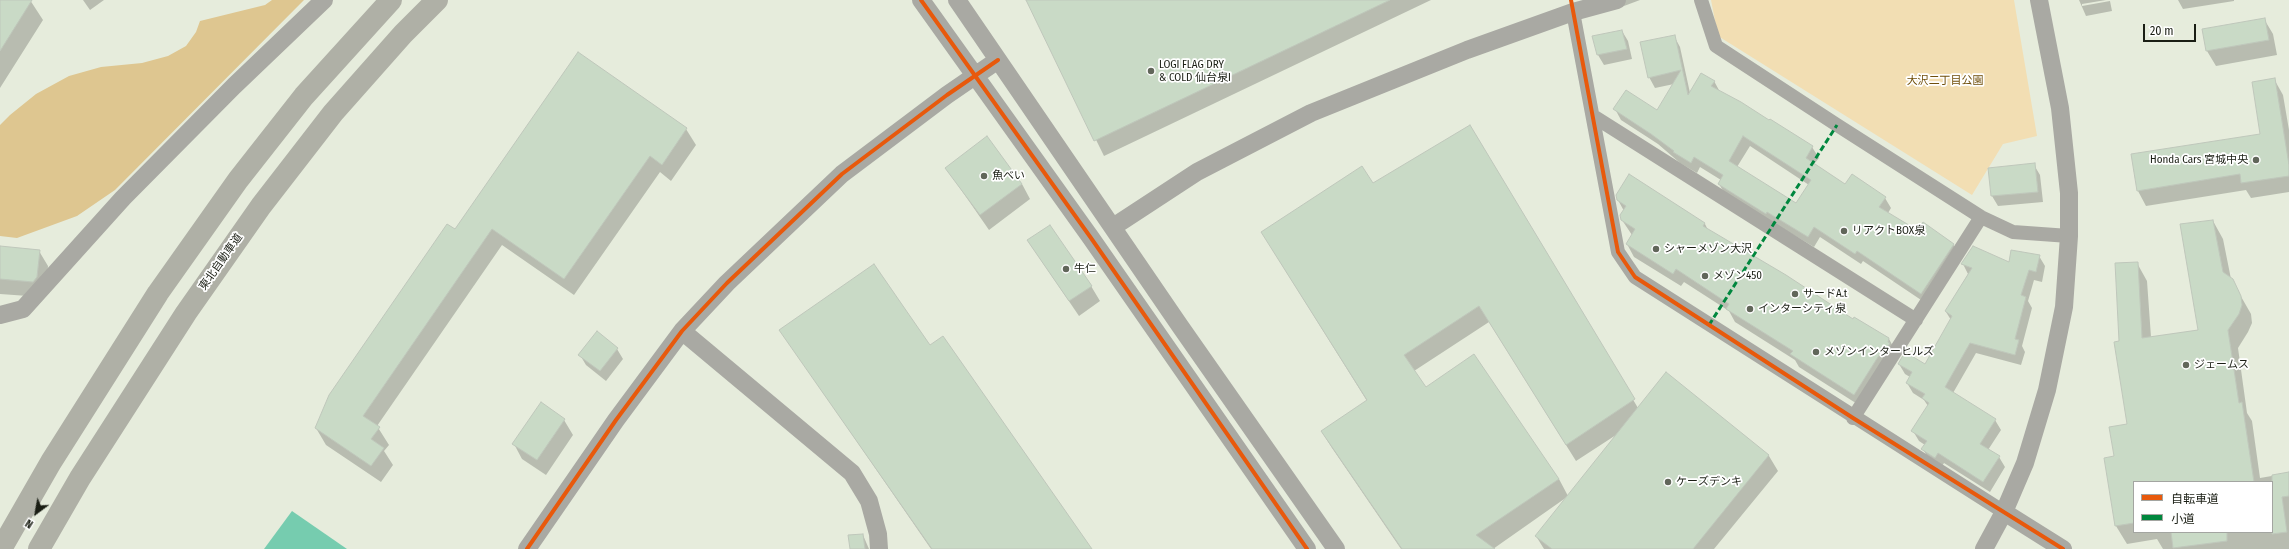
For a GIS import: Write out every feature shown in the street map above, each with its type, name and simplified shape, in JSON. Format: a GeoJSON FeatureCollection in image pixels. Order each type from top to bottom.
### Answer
{"type":"FeatureCollection","features":[{"type":"Feature","properties":{"kind":"highway"},"geometry":{"type":"LineString","coordinates":[[2,549],[51,462],[150,307],[238,180],[304,96],[391,0]]}},
{"type":"Feature","properties":{"kind":"highway","name":"東北自動車道"},"geometry":{"type":"LineString","coordinates":[[39,549],[80,478],[182,319],[261,206],[333,113],[403,34],[437,0]]}},
{"type":"Feature","properties":{"kind":"street"},"geometry":{"type":"LineString","coordinates":[[0,315],[23,308],[123,198],[234,86],[324,0]]}},
{"type":"Feature","properties":{"kind":"street"},"geometry":{"type":"LineString","coordinates":[[921,0],[1095,245],[1307,549]]}},
{"type":"Feature","properties":{"kind":"street"},"geometry":{"type":"LineString","coordinates":[[957,0],[1268,453],[1336,549]]}},
{"type":"Feature","properties":{"kind":"street"},"geometry":{"type":"LineString","coordinates":[[1113,227],[1197,172],[1311,113],[1572,6],[1617,0]]}},
{"type":"Feature","properties":{"kind":"street"},"geometry":{"type":"LineString","coordinates":[[1701,0],[1716,46],[1981,217],[2013,232],[2070,236]]}},
{"type":"Feature","properties":{"kind":"street"},"geometry":{"type":"LineString","coordinates":[[1984,549],[2004,512],[2025,463],[2047,390],[2064,307],[2070,236],[2069,193],[2060,108],[2039,0]]}},
{"type":"Feature","properties":{"kind":"street"},"geometry":{"type":"LineString","coordinates":[[1572,6],[1618,252],[1635,277],[1853,418],[2063,549]]}},
{"type":"Feature","properties":{"kind":"street"},"geometry":{"type":"LineString","coordinates":[[527,549],[616,420],[682,331],[727,283],[842,174],[998,60]]}},
{"type":"Feature","properties":{"kind":"street"},"geometry":{"type":"LineString","coordinates":[[1593,116],[1916,320]]}},
{"type":"Feature","properties":{"kind":"street"},"geometry":{"type":"LineString","coordinates":[[1853,418],[1981,217]]}},
{"type":"Feature","properties":{"kind":"street"},"geometry":{"type":"LineString","coordinates":[[682,331],[852,473],[869,501],[878,534],[879,549]]}},
{"type":"Feature","properties":{"kind":"green space","name":"大沢二丁目公園"},"geometry":{"type":"Polygon","coordinates":[[[1711,0],[2014,0],[2037,136],[2003,144],[1972,195],[1718,36],[1711,0]]]}},
{"type":"Feature","properties":{"kind":"shaded area"},"geometry":{"type":"Polygon","coordinates":[[[272,0],[304,0],[115,190],[77,216],[17,238],[0,236],[0,125],[10,115],[36,94],[69,76],[101,67],[142,63],[168,56],[186,46],[196,32],[200,21],[265,5],[272,0]]]}},
{"type":"Feature","properties":{"kind":"shaded area"},"geometry":{"type":"Polygon","coordinates":[[[292,511],[347,549],[264,549],[292,511]]]}},
{"type":"Feature","properties":{"kind":"building"},"geometry":{"type":"Polygon","coordinates":[[[0,0],[32,0],[0,51],[0,0]]]}},
{"type":"Feature","properties":{"kind":"building","name":"LOGI FLAG DRY & COLD 仙台泉I"},"geometry":{"type":"Polygon","coordinates":[[[1026,0],[1390,0],[1094,141],[1026,0]]]}},
{"type":"Feature","properties":{"kind":"building"},"geometry":{"type":"Polygon","coordinates":[[[2265,18],[2269,40],[2206,51],[2202,29],[2265,18]]]}},
{"type":"Feature","properties":{"kind":"building"},"geometry":{"type":"Polygon","coordinates":[[[1622,30],[1627,49],[1597,55],[1592,36],[1622,30]]]}},
{"type":"Feature","properties":{"kind":"building"},"geometry":{"type":"Polygon","coordinates":[[[1675,35],[1688,95],[1701,73],[1715,81],[1711,86],[1741,102],[1769,120],[1770,119],[1813,146],[1806,158],[1845,184],[1852,174],[1886,197],[1879,207],[1917,230],[1923,222],[1954,244],[1921,294],[1857,251],[1855,254],[1814,227],[1808,237],[1767,212],[1766,214],[1718,184],[1723,175],[1694,157],[1691,163],[1673,152],[1674,151],[1651,134],[1613,109],[1626,90],[1657,110],[1681,70],[1648,78],[1640,42],[1675,35]],[[1743,136],[1729,161],[1796,203],[1811,180],[1743,136]]]}},
{"type":"Feature","properties":{"kind":"building"},"geometry":{"type":"Polygon","coordinates":[[[578,52],[687,128],[662,165],[650,156],[564,279],[492,229],[363,416],[380,427],[371,439],[384,448],[371,466],[315,428],[329,395],[447,224],[455,229],[578,52]]]}},
{"type":"Feature","properties":{"kind":"building"},"geometry":{"type":"Polygon","coordinates":[[[2275,78],[2289,165],[2289,176],[2241,183],[2240,174],[2137,191],[2131,154],[2260,134],[2252,82],[2275,78]]]}},
{"type":"Feature","properties":{"kind":"building"},"geometry":{"type":"Polygon","coordinates":[[[1470,125],[1635,399],[1566,445],[1479,306],[1404,355],[1426,387],[1474,354],[1559,479],[1476,535],[1495,549],[1402,549],[1321,431],[1367,400],[1261,232],[1362,166],[1373,183],[1470,125]]]}},
{"type":"Feature","properties":{"kind":"building"},"geometry":{"type":"Polygon","coordinates":[[[987,136],[1022,184],[980,215],[945,168],[987,136]]]}},
{"type":"Feature","properties":{"kind":"building"},"geometry":{"type":"Polygon","coordinates":[[[2035,163],[2038,192],[1991,196],[1988,168],[2035,163]]]}},
{"type":"Feature","properties":{"kind":"building"},"geometry":{"type":"Polygon","coordinates":[[[1629,174],[1705,223],[1703,226],[1786,275],[1853,319],[1854,317],[1889,338],[1888,342],[1890,343],[1883,355],[1880,354],[1854,395],[1790,354],[1793,351],[1726,309],[1729,304],[1676,269],[1673,274],[1626,244],[1635,229],[1621,220],[1620,215],[1626,206],[1617,200],[1616,195],[1629,174]]]}},
{"type":"Feature","properties":{"kind":"building"},"geometry":{"type":"Polygon","coordinates":[[[2213,220],[2223,272],[2233,279],[2241,296],[2242,305],[2239,314],[2228,330],[2239,403],[2242,402],[2254,481],[2133,481],[2133,523],[2115,526],[2104,458],[2114,456],[2109,427],[2127,424],[2114,342],[2119,341],[2115,263],[2138,262],[2142,338],[2198,330],[2180,224],[2213,220]]]}},
{"type":"Feature","properties":{"kind":"building"},"geometry":{"type":"Polygon","coordinates":[[[1050,225],[1092,286],[1069,301],[1027,240],[1050,225]]]}},
{"type":"Feature","properties":{"kind":"building"},"geometry":{"type":"Polygon","coordinates":[[[0,246],[40,250],[37,277],[33,282],[0,279],[0,246]]]}},
{"type":"Feature","properties":{"kind":"building"},"geometry":{"type":"Polygon","coordinates":[[[1973,246],[2009,262],[2011,250],[2040,255],[2036,272],[2029,270],[2021,295],[2026,297],[2015,339],[2019,340],[2015,355],[1970,343],[1945,387],[1996,419],[1980,444],[2000,456],[1983,482],[1938,453],[1935,458],[1921,449],[1927,441],[1911,431],[1929,403],[1922,398],[1925,394],[1906,383],[1912,372],[1898,364],[1905,352],[1925,364],[1952,316],[1945,311],[1972,268],[1961,264],[1973,246]]]}},
{"type":"Feature","properties":{"kind":"building"},"geometry":{"type":"Polygon","coordinates":[[[874,264],[930,345],[943,336],[1092,549],[932,549],[779,330],[874,264]]]}},
{"type":"Feature","properties":{"kind":"building"},"geometry":{"type":"Polygon","coordinates":[[[597,331],[618,348],[600,371],[578,355],[597,331]]]}},
{"type":"Feature","properties":{"kind":"building"},"geometry":{"type":"Polygon","coordinates":[[[1666,372],[1769,455],[1693,549],[1552,549],[1535,536],[1666,372]]]}},
{"type":"Feature","properties":{"kind":"building"},"geometry":{"type":"Polygon","coordinates":[[[541,402],[565,419],[537,460],[512,444],[541,402]]]}},
{"type":"Feature","properties":{"kind":"building"},"geometry":{"type":"Polygon","coordinates":[[[2289,472],[2289,496],[2282,497],[2287,532],[2272,534],[2273,481],[2272,475],[2289,472]]]}},
{"type":"Feature","properties":{"kind":"building"},"geometry":{"type":"Polygon","coordinates":[[[2171,533],[2227,533],[2227,541],[2173,548],[2171,533]]]}},
{"type":"Feature","properties":{"kind":"building"},"geometry":{"type":"Polygon","coordinates":[[[863,534],[865,549],[850,549],[848,535],[863,534]]]}},
{"type":"Feature","properties":{"kind":"marked path"},"geometry":{"type":"LineString","coordinates":[[1709,325],[1837,125]]}},
{"type":"Feature","properties":{"kind":"cycle path"},"geometry":{"type":"LineString","coordinates":[[921,0],[1091,238],[1307,549]]}},
{"type":"Feature","properties":{"kind":"cycle path"},"geometry":{"type":"LineString","coordinates":[[1571,0],[1618,252],[1635,277],[1853,418],[2063,549]]}},
{"type":"Feature","properties":{"kind":"cycle path"},"geometry":{"type":"LineString","coordinates":[[527,549],[616,420],[682,331],[727,283],[842,174],[947,95],[998,60]]}},
{"type":"Feature","properties":{"kind":"place","name":"LOGI FLAG DRY & COLD 仙台泉I"},"geometry":{"type":"Point","coordinates":[1151,71]}},
{"type":"Feature","properties":{"kind":"place","name":"Honda Cars 宮城中央"},"geometry":{"type":"Point","coordinates":[2256,160]}},
{"type":"Feature","properties":{"kind":"place","name":"魚べい"},"geometry":{"type":"Point","coordinates":[984,176]}},
{"type":"Feature","properties":{"kind":"place","name":"リアクトBOX泉"},"geometry":{"type":"Point","coordinates":[1844,231]}},
{"type":"Feature","properties":{"kind":"place","name":"シャーメゾン大沢"},"geometry":{"type":"Point","coordinates":[1656,249]}},
{"type":"Feature","properties":{"kind":"place","name":"牛仁"},"geometry":{"type":"Point","coordinates":[1066,269]}},
{"type":"Feature","properties":{"kind":"place","name":"メゾン450"},"geometry":{"type":"Point","coordinates":[1705,276]}},
{"type":"Feature","properties":{"kind":"place","name":"サードA.t"},"geometry":{"type":"Point","coordinates":[1795,294]}},
{"type":"Feature","properties":{"kind":"place","name":"インターシティ泉"},"geometry":{"type":"Point","coordinates":[1750,309]}},
{"type":"Feature","properties":{"kind":"place","name":"メゾンインターヒルズ"},"geometry":{"type":"Point","coordinates":[1816,352]}},
{"type":"Feature","properties":{"kind":"place","name":"ジェームス"},"geometry":{"type":"Point","coordinates":[2186,365]}},
{"type":"Feature","properties":{"kind":"place","name":"ケーズデンキ"},"geometry":{"type":"Point","coordinates":[1668,482]}}]}
